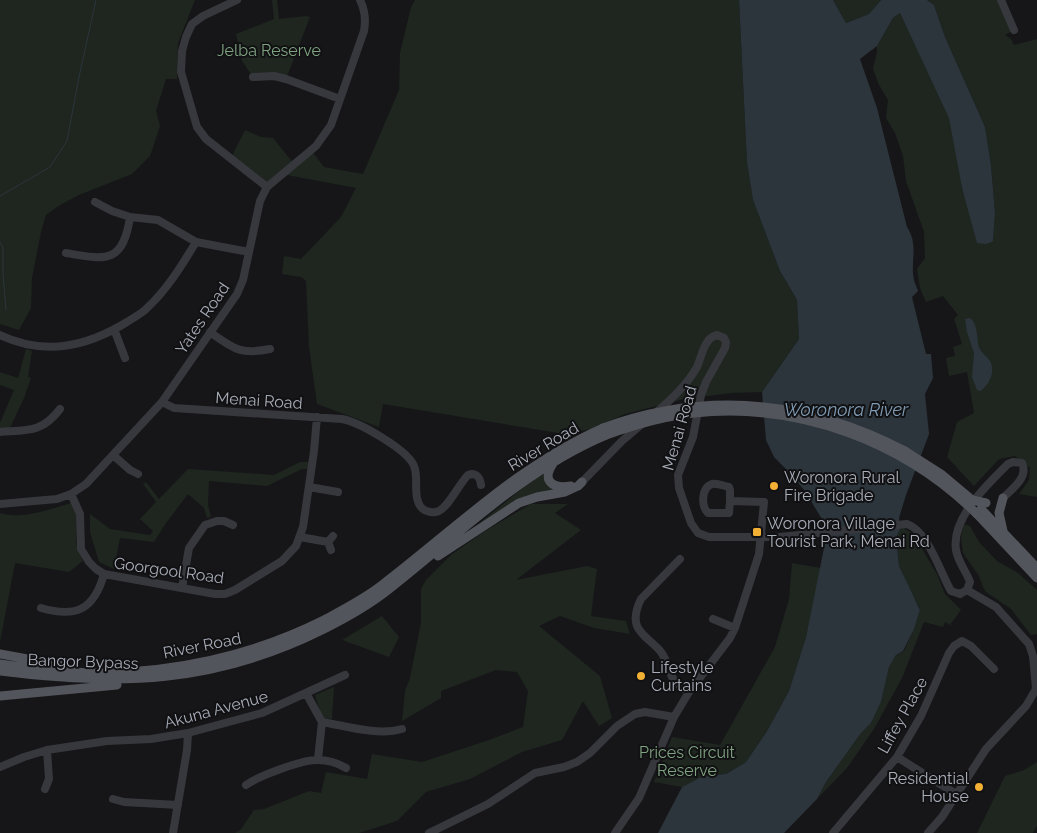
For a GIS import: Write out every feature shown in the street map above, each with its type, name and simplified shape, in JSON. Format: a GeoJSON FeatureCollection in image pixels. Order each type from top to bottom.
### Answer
{"type":"FeatureCollection","features":[{"type":"Feature","properties":{"kind":"main road","name":"River Road"},"geometry":{"type":"LineString","coordinates":[[151,670],[217,659],[256,649],[303,630],[382,586],[511,482],[564,447],[644,415],[692,406],[735,404],[789,409],[833,420],[884,440],[932,468],[972,500],[1037,568]]}},
{"type":"Feature","properties":{"kind":"main road","name":"River Road"},"geometry":{"type":"LineString","coordinates":[[164,678],[250,659],[312,635],[386,592],[498,502],[556,460],[605,432],[693,413],[754,412],[808,420],[853,434],[895,453],[981,509],[1037,578]]}},
{"type":"Feature","properties":{"kind":"main road"},"geometry":{"type":"LineString","coordinates":[[556,460],[548,473],[548,479],[551,484],[561,487],[582,482]]}},
{"type":"Feature","properties":{"kind":"main road"},"geometry":{"type":"LineString","coordinates":[[406,576],[426,565],[519,503],[537,497],[565,492],[582,482]]}},
{"type":"Feature","properties":{"kind":"main road"},"geometry":{"type":"LineString","coordinates":[[981,509],[1003,498]]}},
{"type":"Feature","properties":{"kind":"main road"},"geometry":{"type":"LineString","coordinates":[[1003,498],[998,513],[1004,533]]}},
{"type":"Feature","properties":{"kind":"main road"},"geometry":{"type":"LineString","coordinates":[[0,654],[73,667],[151,670]]}},
{"type":"Feature","properties":{"kind":"main road","name":"Bangor Bypass"},"geometry":{"type":"LineString","coordinates":[[0,664],[89,673],[151,670]]}},
{"type":"Feature","properties":{"kind":"main road","name":"Bangor Bypass"},"geometry":{"type":"LineString","coordinates":[[0,671],[84,680],[164,678]]}},
{"type":"Feature","properties":{"kind":"main road"},"geometry":{"type":"LineString","coordinates":[[0,696],[139,683],[164,678]]}},
{"type":"Feature","properties":{"kind":"street"},"geometry":{"type":"LineString","coordinates":[[237,0],[203,16],[192,24],[182,51],[181,72],[197,127],[206,139],[267,187]]}},
{"type":"Feature","properties":{"kind":"street","name":"Yates Road"},"geometry":{"type":"LineString","coordinates":[[162,402],[238,294],[243,280],[256,215],[267,187],[316,146],[331,125],[364,31],[364,9],[360,0]]}},
{"type":"Feature","properties":{"kind":"street"},"geometry":{"type":"LineString","coordinates":[[1001,0],[1014,30]]}},
{"type":"Feature","properties":{"kind":"street"},"geometry":{"type":"LineString","coordinates":[[253,77],[274,76],[286,79],[340,99]]}},
{"type":"Feature","properties":{"kind":"street"},"geometry":{"type":"LineString","coordinates":[[95,202],[112,211],[158,220],[196,242],[249,252]]}},
{"type":"Feature","properties":{"kind":"street"},"geometry":{"type":"LineString","coordinates":[[66,253],[90,258],[106,257],[120,250],[128,235],[130,216]]}},
{"type":"Feature","properties":{"kind":"street"},"geometry":{"type":"LineString","coordinates":[[0,335],[28,345],[67,347],[82,343],[114,329],[146,310],[178,273],[196,242]]}},
{"type":"Feature","properties":{"kind":"street"},"geometry":{"type":"LineString","coordinates":[[114,329],[126,358]]}},
{"type":"Feature","properties":{"kind":"street"},"geometry":{"type":"LineString","coordinates":[[210,332],[238,351],[252,352],[270,349]]}},
{"type":"Feature","properties":{"kind":"street","name":"Menai Road"},"geometry":{"type":"LineString","coordinates":[[582,482],[622,441],[678,392],[696,368],[708,341],[712,336],[720,335],[725,340],[726,348],[706,382],[701,395],[693,437],[678,475],[679,488],[690,523],[698,533],[709,537],[761,538],[907,524],[916,528],[939,565],[949,588],[953,592],[963,592]]}},
{"type":"Feature","properties":{"kind":"street"},"geometry":{"type":"LineString","coordinates":[[0,504],[47,501],[71,494],[86,484],[162,402]]}},
{"type":"Feature","properties":{"kind":"street","name":"Menai Road"},"geometry":{"type":"LineString","coordinates":[[162,402],[174,408],[317,417],[346,420],[358,424],[403,453],[414,466],[419,504],[424,510],[431,512],[439,511],[444,507],[468,475],[478,476],[481,485]]}},
{"type":"Feature","properties":{"kind":"street"},"geometry":{"type":"LineString","coordinates":[[0,432],[35,429],[51,421],[60,409]]}},
{"type":"Feature","properties":{"kind":"street","name":"Goorgool Road"},"geometry":{"type":"LineString","coordinates":[[71,494],[80,514],[79,538],[83,554],[96,569],[104,574],[215,594],[225,594],[235,590],[282,561],[296,546],[300,537],[309,487],[317,417]]}},
{"type":"Feature","properties":{"kind":"street"},"geometry":{"type":"LineString","coordinates":[[113,455],[130,470],[138,474]]}},
{"type":"Feature","properties":{"kind":"street"},"geometry":{"type":"LineString","coordinates":[[979,598],[960,563],[956,550],[957,530],[960,522],[982,490],[1008,464],[1013,462],[1022,464],[1024,474],[1021,480],[1003,498]]}},
{"type":"Feature","properties":{"kind":"street"},"geometry":{"type":"LineString","coordinates":[[711,484],[729,487],[730,501],[729,513],[708,513],[703,502],[706,490],[711,484]]}},
{"type":"Feature","properties":{"kind":"street"},"geometry":{"type":"LineString","coordinates":[[309,487],[338,492]]}},
{"type":"Feature","properties":{"kind":"street"},"geometry":{"type":"LineString","coordinates":[[615,833],[639,798],[674,717],[689,692],[730,638],[735,628],[759,554],[764,502],[730,501]]}},
{"type":"Feature","properties":{"kind":"street"},"geometry":{"type":"LineString","coordinates":[[182,588],[189,548],[205,525],[217,521],[224,521],[233,525]]}},
{"type":"Feature","properties":{"kind":"street"},"geometry":{"type":"LineString","coordinates":[[300,537],[331,543]]}},
{"type":"Feature","properties":{"kind":"street"},"geometry":{"type":"LineString","coordinates":[[680,559],[641,599],[636,618],[640,630],[661,652],[672,676],[679,686],[689,692]]}},
{"type":"Feature","properties":{"kind":"street"},"geometry":{"type":"LineString","coordinates":[[41,608],[65,612],[78,610],[90,603],[98,594],[104,574]]}},
{"type":"Feature","properties":{"kind":"street"},"geometry":{"type":"LineString","coordinates":[[928,833],[942,817],[986,749],[1026,706],[1036,689],[1033,656],[1029,644],[1012,623],[996,608],[979,598],[963,592],[970,582]]}},
{"type":"Feature","properties":{"kind":"street"},"geometry":{"type":"LineString","coordinates":[[713,619],[735,628]]}},
{"type":"Feature","properties":{"kind":"street","name":"Liffey Place"},"geometry":{"type":"LineString","coordinates":[[833,833],[897,757],[921,716],[949,653],[954,646],[962,641],[971,646],[994,669]]}},
{"type":"Feature","properties":{"kind":"street","name":"Akuna Avenue"},"geometry":{"type":"LineString","coordinates":[[0,767],[47,750],[107,741],[166,737],[188,733],[262,713],[345,675]]}},
{"type":"Feature","properties":{"kind":"street"},"geometry":{"type":"LineString","coordinates":[[306,693],[322,722],[318,759]]}},
{"type":"Feature","properties":{"kind":"street"},"geometry":{"type":"LineString","coordinates":[[429,833],[493,801],[534,773],[564,767],[577,762],[634,714],[645,712],[674,717]]}},
{"type":"Feature","properties":{"kind":"street"},"geometry":{"type":"LineString","coordinates":[[322,722],[379,731],[393,732],[402,729]]}},
{"type":"Feature","properties":{"kind":"street"},"geometry":{"type":"LineString","coordinates":[[173,833],[187,750],[188,733]]}},
{"type":"Feature","properties":{"kind":"street"},"geometry":{"type":"LineString","coordinates":[[45,789],[49,779],[47,750]]}},
{"type":"Feature","properties":{"kind":"street"},"geometry":{"type":"LineString","coordinates":[[897,757],[956,794]]}},
{"type":"Feature","properties":{"kind":"street"},"geometry":{"type":"LineString","coordinates":[[246,785],[257,778],[298,762],[318,759],[338,763],[346,768]]}},
{"type":"Feature","properties":{"kind":"street"},"geometry":{"type":"LineString","coordinates":[[113,799],[124,802],[178,805]]}},
{"type":"Feature","properties":{"kind":"green space"},"geometry":{"type":"Polygon","coordinates":[[[0,0],[195,0],[178,43],[177,79],[166,79],[156,111],[160,126],[150,156],[132,174],[79,195],[46,215],[32,278],[31,308],[19,330],[0,324],[0,0]]]}},
{"type":"Feature","properties":{"kind":"green space","name":"Jelba Reserve"},"geometry":{"type":"Polygon","coordinates":[[[272,0],[277,0],[279,19],[310,17],[286,79],[253,77],[242,61],[236,34],[274,19],[272,0]]]}},
{"type":"Feature","properties":{"kind":"green space"},"geometry":{"type":"Polygon","coordinates":[[[415,0],[739,0],[747,161],[753,200],[780,271],[797,300],[799,339],[762,392],[731,393],[684,399],[625,414],[591,429],[564,434],[383,404],[379,427],[317,404],[309,347],[306,281],[301,277],[282,274],[284,256],[301,259],[341,217],[356,188],[282,174],[267,187],[231,158],[245,130],[261,137],[273,138],[294,164],[311,150],[324,167],[363,174],[399,90],[400,53],[411,7],[415,0]]]}},
{"type":"Feature","properties":{"kind":"green space"},"geometry":{"type":"Polygon","coordinates":[[[833,0],[881,0],[869,14],[846,23],[833,0]]]}},
{"type":"Feature","properties":{"kind":"green space"},"geometry":{"type":"Polygon","coordinates":[[[927,0],[1001,0],[1014,30],[1005,35],[1011,39],[1014,45],[1037,39],[1037,497],[1019,494],[1029,480],[1030,468],[1015,456],[999,459],[974,486],[947,457],[957,422],[974,413],[967,372],[949,376],[946,358],[955,356],[953,347],[962,344],[954,319],[958,315],[943,296],[926,302],[920,288],[917,269],[925,258],[924,232],[906,181],[903,156],[895,133],[886,118],[888,100],[879,85],[873,69],[877,46],[893,18],[900,13],[950,118],[962,188],[983,244],[993,241],[995,213],[991,165],[985,127],[945,37],[934,5],[927,0]]]}},
{"type":"Feature","properties":{"kind":"green space"},"geometry":{"type":"Polygon","coordinates":[[[26,349],[32,351],[28,377],[31,378],[10,428],[0,428],[0,423],[14,390],[0,385],[0,372],[18,378],[26,349]]]}},
{"type":"Feature","properties":{"kind":"green space"},"geometry":{"type":"Polygon","coordinates":[[[300,462],[309,462],[308,469],[302,469],[267,486],[209,481],[208,505],[211,517],[207,518],[204,508],[188,494],[154,542],[120,538],[114,569],[99,562],[90,532],[90,514],[110,529],[150,535],[153,531],[140,519],[156,502],[143,484],[146,482],[159,499],[188,469],[274,475],[300,462]]]}},
{"type":"Feature","properties":{"kind":"green space"},"geometry":{"type":"Polygon","coordinates":[[[542,474],[547,485],[558,490],[482,524],[481,522],[542,474]]]}},
{"type":"Feature","properties":{"kind":"green space"},"geometry":{"type":"Polygon","coordinates":[[[71,503],[77,520],[77,548],[83,561],[69,572],[15,563],[0,642],[0,513],[9,515],[27,514],[71,503]]]}},
{"type":"Feature","properties":{"kind":"green space"},"geometry":{"type":"Polygon","coordinates":[[[531,504],[568,504],[555,513],[581,530],[516,580],[587,566],[597,569],[591,616],[626,621],[630,634],[594,628],[560,616],[539,626],[600,676],[612,718],[599,726],[583,701],[562,740],[522,752],[470,779],[426,792],[397,821],[359,833],[235,833],[241,829],[254,810],[264,809],[309,791],[321,793],[326,772],[367,779],[372,754],[422,762],[523,727],[528,691],[517,672],[496,670],[441,691],[441,698],[402,721],[405,691],[410,678],[421,623],[421,589],[426,580],[452,554],[488,529],[531,504]]]}},
{"type":"Feature","properties":{"kind":"green space"},"geometry":{"type":"Polygon","coordinates":[[[963,524],[970,526],[979,542],[997,561],[1018,573],[1037,590],[1037,634],[1031,635],[1011,609],[986,592],[979,576],[963,553],[961,538],[963,524]]]}},
{"type":"Feature","properties":{"kind":"green space"},"geometry":{"type":"Polygon","coordinates":[[[903,528],[915,537],[937,574],[945,594],[961,610],[950,625],[945,622],[943,627],[924,622],[902,678],[874,729],[847,768],[817,799],[826,782],[861,733],[871,723],[881,702],[889,667],[896,655],[904,651],[914,629],[920,610],[899,566],[896,538],[900,529],[903,528]]]}},
{"type":"Feature","properties":{"kind":"green space","name":"Prices Circuit Reserve"},"geometry":{"type":"Polygon","coordinates":[[[792,563],[821,568],[806,637],[789,691],[767,731],[746,762],[726,774],[703,776],[682,787],[654,782],[672,737],[720,745],[775,647],[789,599],[792,563]]]}},
{"type":"Feature","properties":{"kind":"green space"},"geometry":{"type":"Polygon","coordinates":[[[382,616],[399,637],[389,657],[342,640],[382,616]]]}},
{"type":"Feature","properties":{"kind":"green space"},"geometry":{"type":"Polygon","coordinates":[[[334,687],[332,719],[322,718],[315,695],[334,687]]]}},
{"type":"Feature","properties":{"kind":"green space"},"geometry":{"type":"Polygon","coordinates":[[[1037,762],[1037,826],[1033,833],[977,833],[1005,776],[1024,770],[1037,762]]]}},
{"type":"Feature","properties":{"kind":"water","name":"Woronora River"},"geometry":{"type":"Polygon","coordinates":[[[739,0],[833,0],[846,23],[869,14],[881,0],[927,0],[934,5],[945,37],[985,127],[991,165],[995,213],[993,241],[987,244],[977,243],[962,188],[949,118],[900,13],[893,18],[877,46],[860,59],[877,108],[907,227],[913,240],[913,273],[918,291],[912,297],[926,354],[931,354],[933,378],[925,394],[929,434],[906,495],[899,518],[900,529],[896,538],[899,566],[920,610],[914,629],[903,651],[896,655],[889,667],[881,702],[871,723],[861,733],[826,782],[817,799],[784,833],[658,833],[682,787],[703,776],[726,774],[746,762],[767,731],[789,691],[806,637],[825,543],[823,521],[805,491],[793,477],[790,478],[786,472],[787,470],[774,457],[766,440],[762,392],[799,339],[797,300],[780,271],[753,200],[747,162],[739,0]]]}},
{"type":"Feature","properties":{"kind":"water"},"geometry":{"type":"Polygon","coordinates":[[[970,318],[975,326],[979,347],[990,361],[992,367],[990,379],[980,391],[977,390],[972,377],[974,353],[965,319],[970,318]]]}},
{"type":"Feature","properties":{"kind":"waterway"},"geometry":{"type":"LineString","coordinates":[[0,196],[50,167],[67,141],[96,0]]}},
{"type":"Feature","properties":{"kind":"waterway"},"geometry":{"type":"LineString","coordinates":[[0,242],[3,247],[6,310]]}},
{"type":"Feature","properties":{"kind":"place","name":"Woronora Rural Fire Brigade"},"geometry":{"type":"Point","coordinates":[774,486]}},
{"type":"Feature","properties":{"kind":"place","name":"Woronora Village Tourist Park, Menai Rd"},"geometry":{"type":"Point","coordinates":[757,532]}},
{"type":"Feature","properties":{"kind":"place","name":"Lifestyle Curtains"},"geometry":{"type":"Point","coordinates":[641,676]}},
{"type":"Feature","properties":{"kind":"place","name":"Residential House"},"geometry":{"type":"Point","coordinates":[979,787]}}]}
